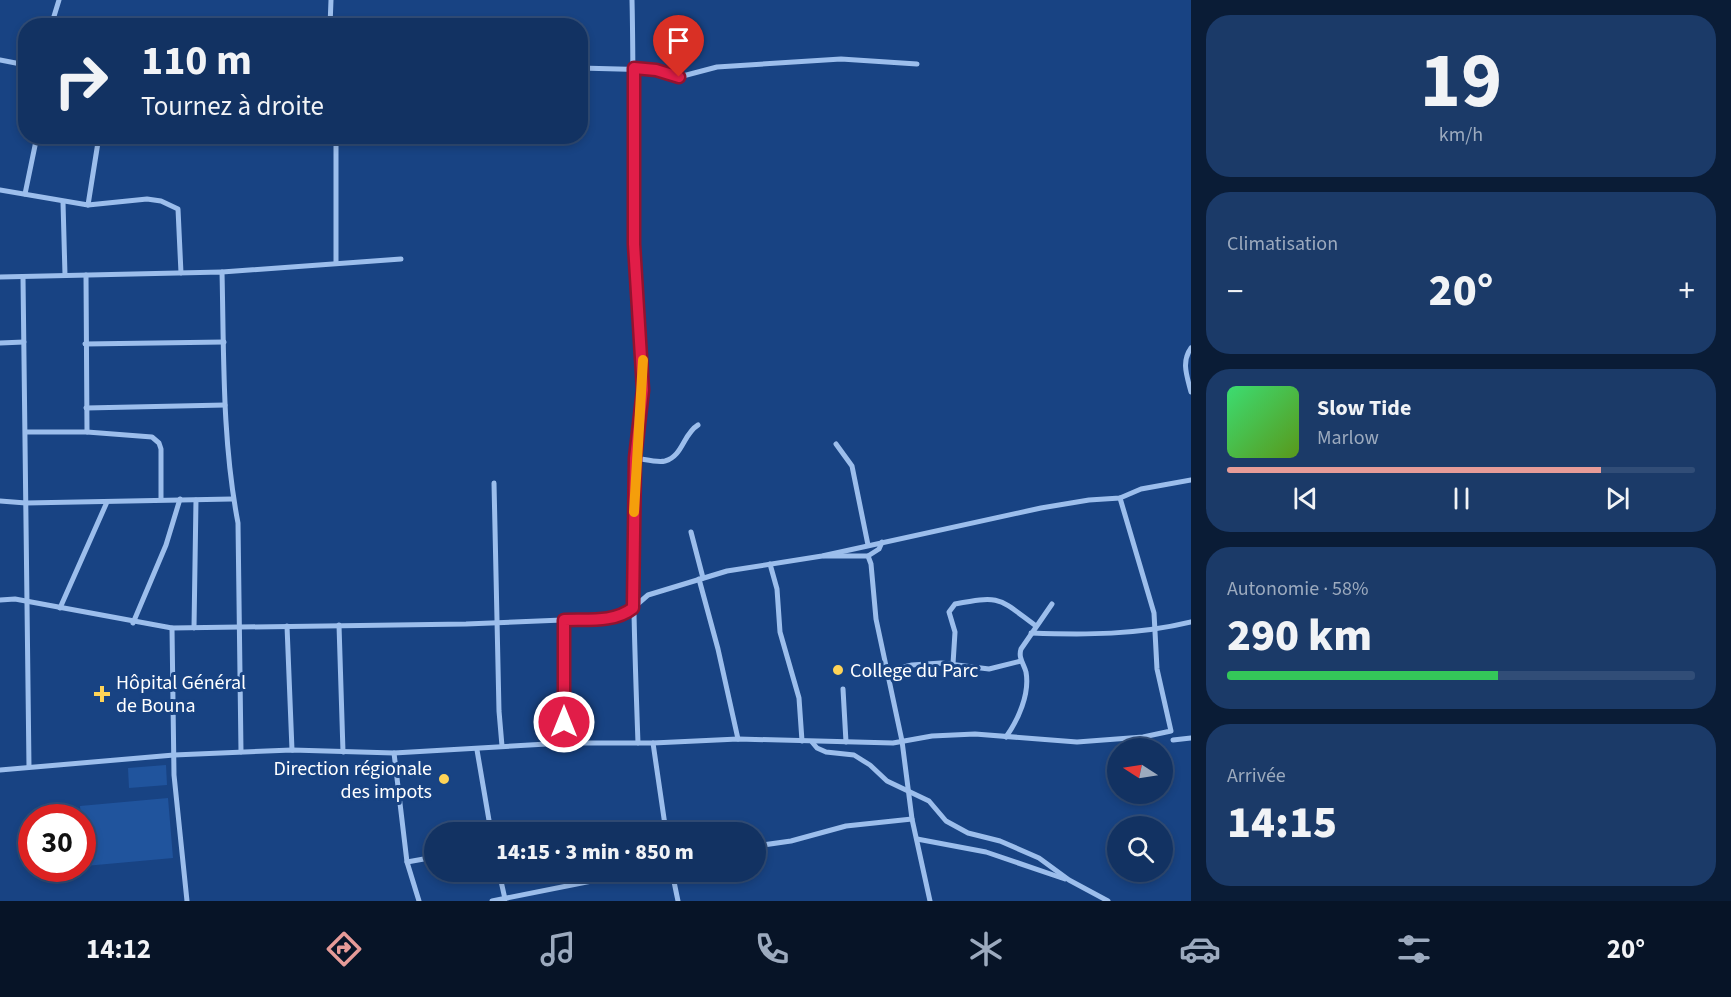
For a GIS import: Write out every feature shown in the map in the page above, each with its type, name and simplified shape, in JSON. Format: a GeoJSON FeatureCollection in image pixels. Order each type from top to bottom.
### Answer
{"type":"FeatureCollection","features":[{"type":"Feature","properties":{"kind":"street"},"geometry":{"type":"LineString","coordinates":[[53,18],[59,0]]}},
{"type":"Feature","properties":{"kind":"street"},"geometry":{"type":"LineString","coordinates":[[330,18],[331,0]]}},
{"type":"Feature","properties":{"kind":"street"},"geometry":{"type":"LineString","coordinates":[[632,0],[634,244],[643,355],[643,390],[635,458],[633,608],[638,743]]}},
{"type":"Feature","properties":{"kind":"street"},"geometry":{"type":"LineString","coordinates":[[588,68],[656,70],[679,77],[717,67],[841,59],[917,64]]}},
{"type":"Feature","properties":{"kind":"street"},"geometry":{"type":"LineString","coordinates":[[0,60],[18,63]]}},
{"type":"Feature","properties":{"kind":"street"},"geometry":{"type":"LineString","coordinates":[[25,194],[36,144]]}},
{"type":"Feature","properties":{"kind":"street"},"geometry":{"type":"LineString","coordinates":[[88,205],[98,144]]}},
{"type":"Feature","properties":{"kind":"street"},"geometry":{"type":"LineString","coordinates":[[336,144],[336,262]]}},
{"type":"Feature","properties":{"kind":"street"},"geometry":{"type":"LineString","coordinates":[[0,190],[88,205],[147,199],[173,205],[178,209],[181,273]]}},
{"type":"Feature","properties":{"kind":"street"},"geometry":{"type":"LineString","coordinates":[[63,202],[64,275]]}},
{"type":"Feature","properties":{"kind":"street"},"geometry":{"type":"LineString","coordinates":[[0,277],[222,272],[401,259]]}},
{"type":"Feature","properties":{"kind":"street"},"geometry":{"type":"LineString","coordinates":[[222,272],[225,405],[232,499],[238,523],[241,752]]}},
{"type":"Feature","properties":{"kind":"street"},"geometry":{"type":"LineString","coordinates":[[86,275],[87,432]]}},
{"type":"Feature","properties":{"kind":"street"},"geometry":{"type":"LineString","coordinates":[[23,277],[29,767]]}},
{"type":"Feature","properties":{"kind":"street"},"geometry":{"type":"LineString","coordinates":[[0,343],[24,342]]}},
{"type":"Feature","properties":{"kind":"street"},"geometry":{"type":"LineString","coordinates":[[85,344],[224,342]]}},
{"type":"Feature","properties":{"kind":"street"},"geometry":{"type":"LineString","coordinates":[[1191,348],[1185,357],[1185,367],[1191,392]]}},
{"type":"Feature","properties":{"kind":"street"},"geometry":{"type":"LineString","coordinates":[[87,408],[225,405]]}},
{"type":"Feature","properties":{"kind":"street"},"geometry":{"type":"LineString","coordinates":[[635,458],[664,461],[676,455],[691,429],[698,425]]}},
{"type":"Feature","properties":{"kind":"street"},"geometry":{"type":"LineString","coordinates":[[26,432],[143,435],[157,440],[162,456],[161,499]]}},
{"type":"Feature","properties":{"kind":"street"},"geometry":{"type":"LineString","coordinates":[[836,444],[852,466],[868,545]]}},
{"type":"Feature","properties":{"kind":"street"},"geometry":{"type":"LineString","coordinates":[[0,600],[28,602],[133,623],[172,628],[611,618],[625,615],[648,594],[701,578],[822,556],[1041,508],[1089,500],[1120,498],[1141,489],[1191,480]]}},
{"type":"Feature","properties":{"kind":"street"},"geometry":{"type":"LineString","coordinates":[[494,483],[498,711],[502,746]]}},
{"type":"Feature","properties":{"kind":"street"},"geometry":{"type":"LineString","coordinates":[[0,770],[174,755],[292,750],[394,753],[477,750],[502,746],[564,743],[652,743],[738,738],[812,742],[902,741],[964,734],[1077,742],[1143,737],[1170,731],[1157,669],[1154,613],[1120,498]]}},
{"type":"Feature","properties":{"kind":"street"},"geometry":{"type":"LineString","coordinates":[[133,623],[166,545],[180,499]]}},
{"type":"Feature","properties":{"kind":"street"},"geometry":{"type":"LineString","coordinates":[[0,501],[26,503],[232,499]]}},
{"type":"Feature","properties":{"kind":"street"},"geometry":{"type":"LineString","coordinates":[[194,628],[196,500]]}},
{"type":"Feature","properties":{"kind":"street"},"geometry":{"type":"LineString","coordinates":[[60,608],[107,502]]}},
{"type":"Feature","properties":{"kind":"street"},"geometry":{"type":"LineString","coordinates":[[691,532],[738,738]]}},
{"type":"Feature","properties":{"kind":"street"},"geometry":{"type":"LineString","coordinates":[[822,556],[834,558],[868,556],[879,549],[882,542]]}},
{"type":"Feature","properties":{"kind":"street"},"geometry":{"type":"LineString","coordinates":[[868,556],[872,564],[876,619],[902,741],[912,819],[930,901]]}},
{"type":"Feature","properties":{"kind":"street"},"geometry":{"type":"LineString","coordinates":[[770,564],[777,589],[781,638],[799,698],[802,741]]}},
{"type":"Feature","properties":{"kind":"street"},"geometry":{"type":"LineString","coordinates":[[953,664],[955,632],[949,612],[955,604],[990,598],[1001,600],[1036,626]]}},
{"type":"Feature","properties":{"kind":"street"},"geometry":{"type":"LineString","coordinates":[[1006,737],[1015,724],[1027,680],[1021,661],[1021,649],[1052,604]]}},
{"type":"Feature","properties":{"kind":"street"},"geometry":{"type":"LineString","coordinates":[[564,620],[564,743]]}},
{"type":"Feature","properties":{"kind":"street"},"geometry":{"type":"LineString","coordinates":[[1031,633],[1073,635],[1155,630],[1191,622]]}},
{"type":"Feature","properties":{"kind":"street"},"geometry":{"type":"LineString","coordinates":[[339,625],[343,752]]}},
{"type":"Feature","properties":{"kind":"street"},"geometry":{"type":"LineString","coordinates":[[287,626],[292,750]]}},
{"type":"Feature","properties":{"kind":"street"},"geometry":{"type":"LineString","coordinates":[[172,628],[174,755],[187,901]]}},
{"type":"Feature","properties":{"kind":"street"},"geometry":{"type":"LineString","coordinates":[[887,671],[912,665],[953,664],[989,669],[1021,661]]}},
{"type":"Feature","properties":{"kind":"street"},"geometry":{"type":"LineString","coordinates":[[843,689],[846,742]]}},
{"type":"Feature","properties":{"kind":"street"},"geometry":{"type":"LineString","coordinates":[[1173,740],[1191,738]]}},
{"type":"Feature","properties":{"kind":"street"},"geometry":{"type":"LineString","coordinates":[[812,742],[817,748],[826,752],[854,754],[887,781],[929,801],[946,821],[968,833],[1000,841],[1039,858],[1069,880],[1108,901]]}},
{"type":"Feature","properties":{"kind":"street"},"geometry":{"type":"LineString","coordinates":[[652,743],[664,822]]}},
{"type":"Feature","properties":{"kind":"street"},"geometry":{"type":"LineString","coordinates":[[477,750],[489,822]]}},
{"type":"Feature","properties":{"kind":"street"},"geometry":{"type":"LineString","coordinates":[[394,753],[407,862],[419,901]]}},
{"type":"Feature","properties":{"kind":"street"},"geometry":{"type":"LineString","coordinates":[[766,845],[791,841],[846,826],[912,819]]}},
{"type":"Feature","properties":{"kind":"street"},"geometry":{"type":"LineString","coordinates":[[917,839],[986,852],[1069,880]]}},
{"type":"Feature","properties":{"kind":"street"},"geometry":{"type":"LineString","coordinates":[[407,862],[424,859]]}},
{"type":"Feature","properties":{"kind":"street"},"geometry":{"type":"LineString","coordinates":[[502,882],[506,900]]}},
{"type":"Feature","properties":{"kind":"street"},"geometry":{"type":"LineString","coordinates":[[492,901],[591,882]]}},
{"type":"Feature","properties":{"kind":"street"},"geometry":{"type":"LineString","coordinates":[[674,882],[678,901]]}},
{"type":"Feature","properties":{"kind":"shaded area"},"geometry":{"type":"Polygon","coordinates":[[[166,765],[167,785],[129,788],[128,768],[166,765]]]}},
{"type":"Feature","properties":{"kind":"shaded area"},"geometry":{"type":"Polygon","coordinates":[[[168,798],[173,858],[96,865],[96,805],[168,798]]]}},
{"type":"Feature","properties":{"kind":"slow traffic"},"geometry":{"type":"LineString","coordinates":[[634,512],[635,458],[643,390],[643,360]]}},
{"type":"Feature","properties":{"kind":"place","name":"College du Parc"},"geometry":{"type":"Point","coordinates":[838,670]}},
{"type":"Feature","properties":{"kind":"place","name":"Hôpital Général de Bouna"},"geometry":{"type":"Point","coordinates":[102,694]}},
{"type":"Feature","properties":{"kind":"place","name":"Direction régionale des impots"},"geometry":{"type":"Point","coordinates":[444,779]}},
{"type":"Feature","properties":{"kind":"route"},"geometry":{"type":"LineString","coordinates":[[564,722],[564,620],[611,618],[625,615],[633,608],[635,458],[643,390],[643,355],[634,244],[634,68],[656,70],[679,77]]}}]}
